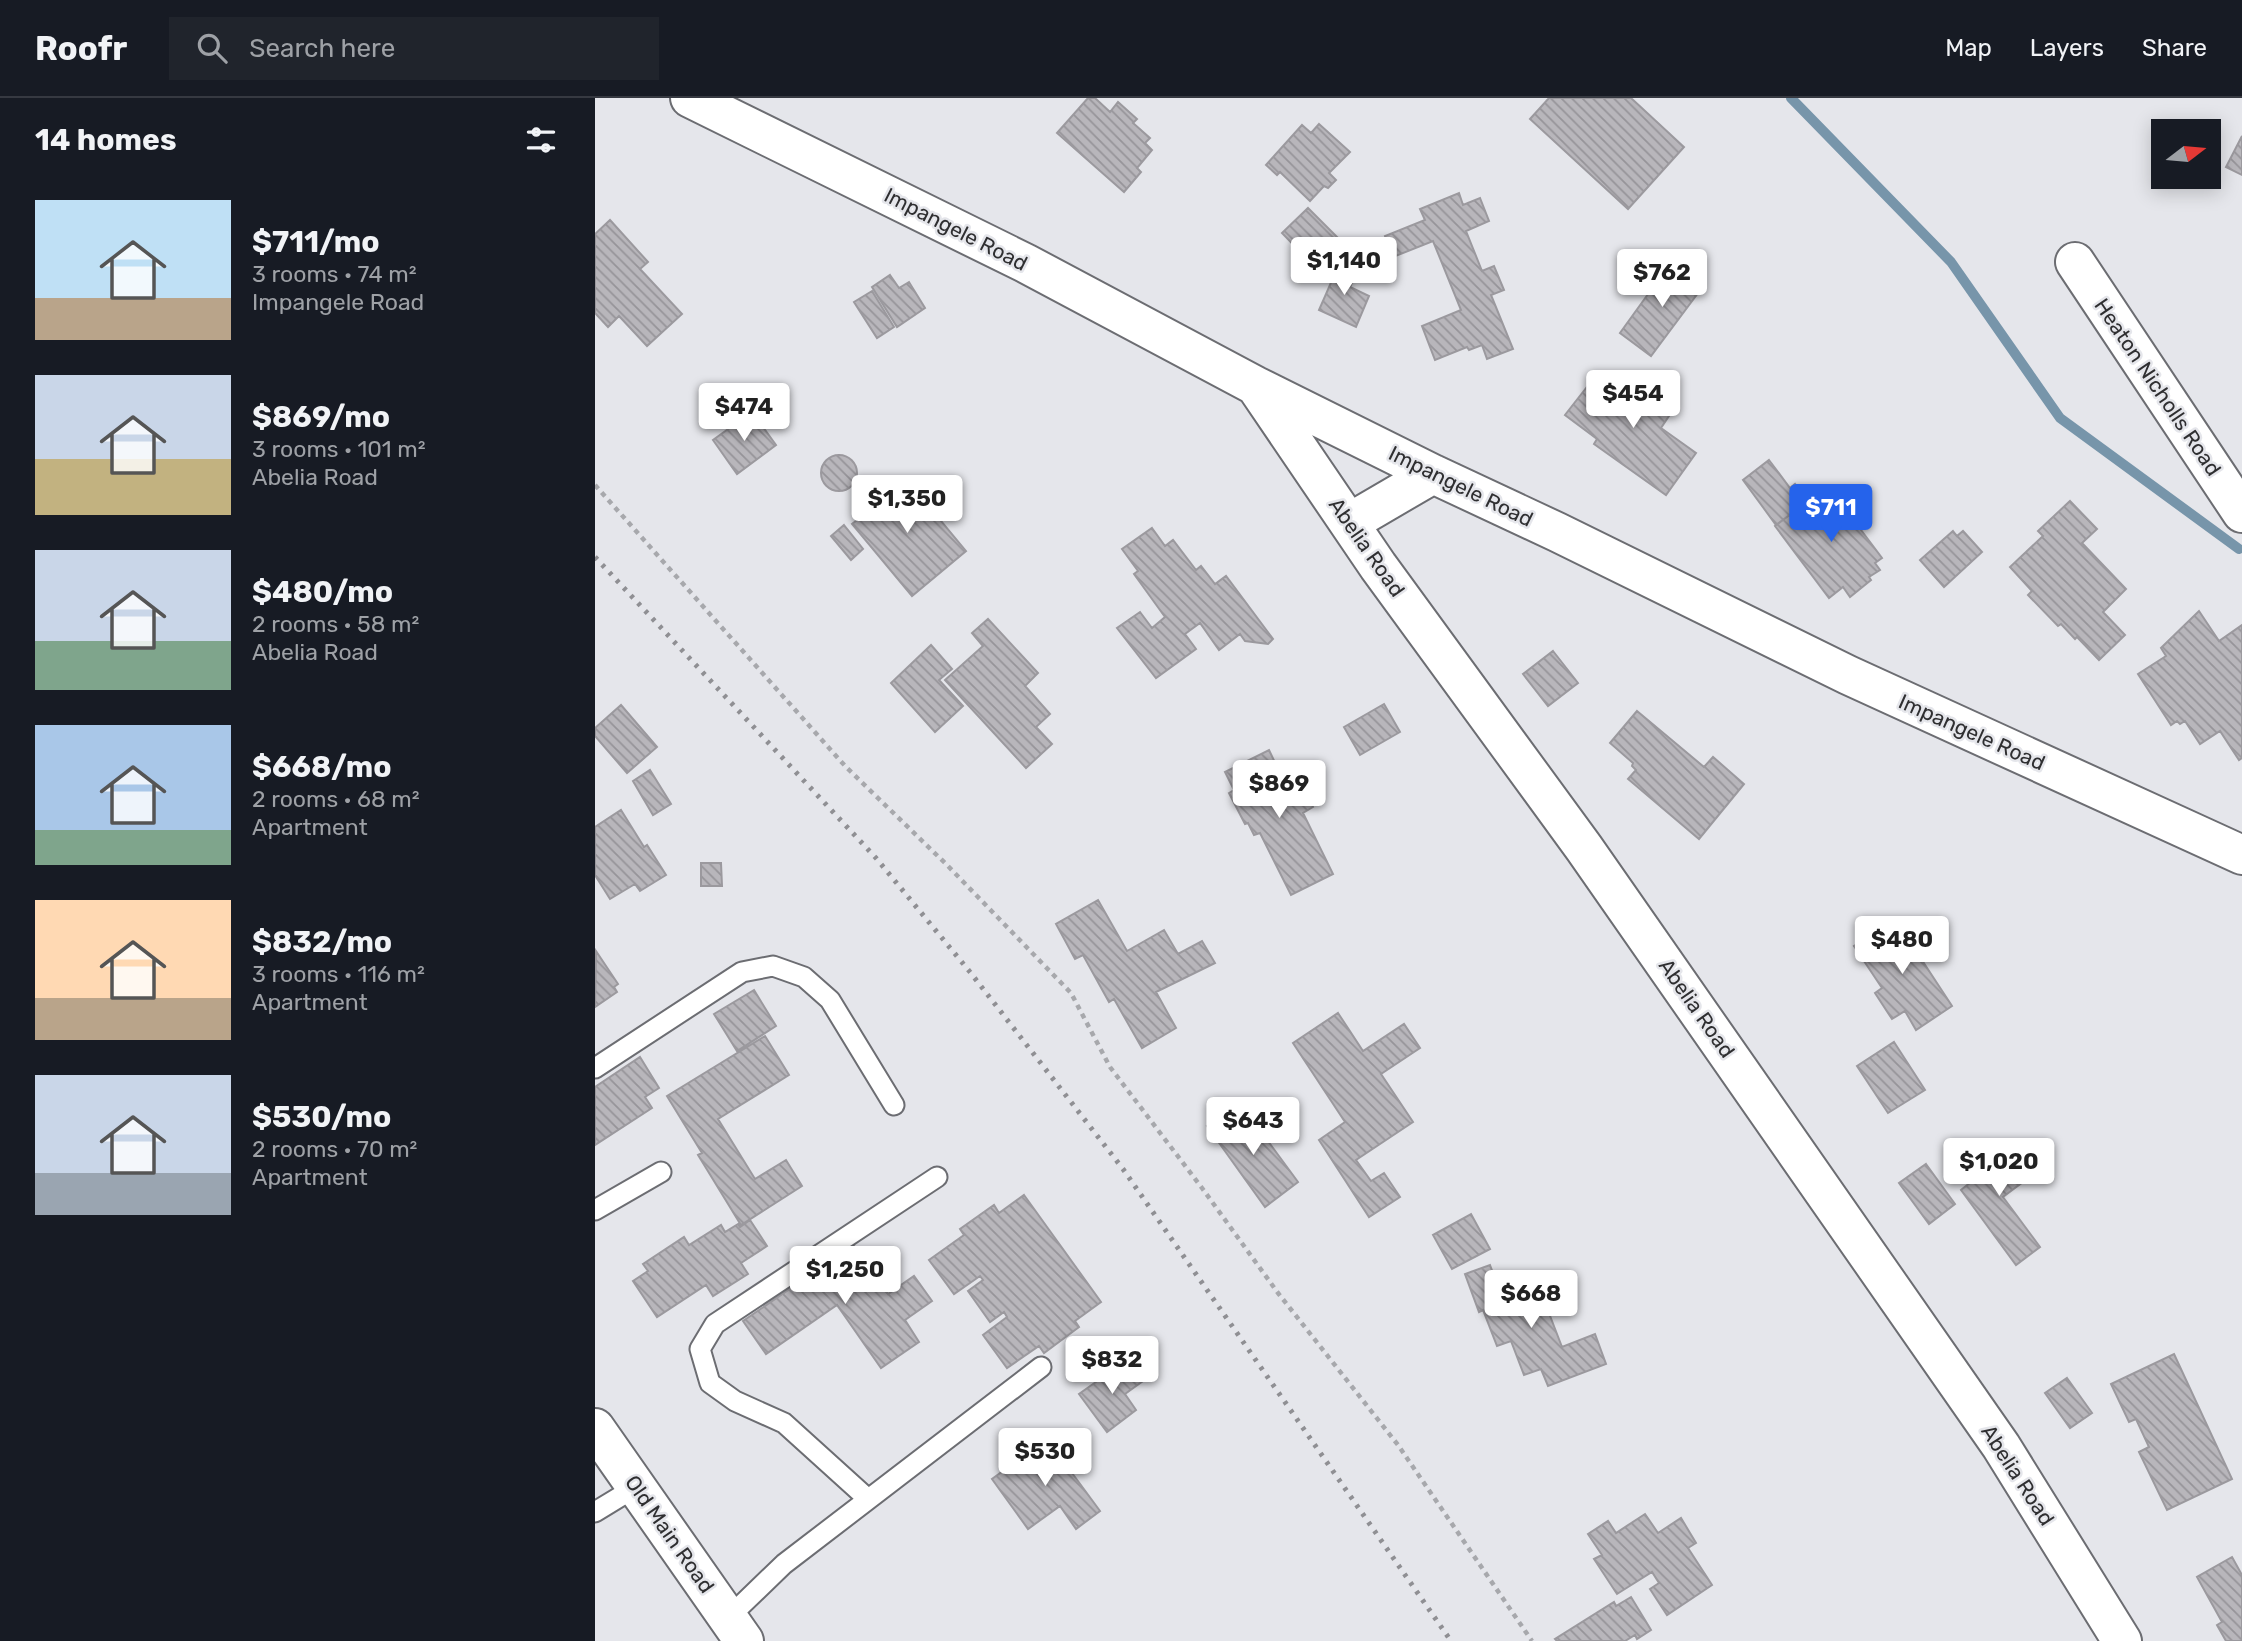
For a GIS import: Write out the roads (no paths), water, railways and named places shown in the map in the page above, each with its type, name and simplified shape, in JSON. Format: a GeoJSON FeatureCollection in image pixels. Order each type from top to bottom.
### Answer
{"type":"FeatureCollection","features":[{"type":"Feature","properties":{"kind":"street","name":"Impangele Road"},"geometry":{"type":"LineString","coordinates":[[690,98],[1025,263],[1256,386],[1433,474],[1854,678],[2242,855]]}},
{"type":"Feature","properties":{"kind":"street","name":"Heaton Nicholls Road"},"geometry":{"type":"LineString","coordinates":[[2075,262],[2242,513]]}},
{"type":"Feature","properties":{"kind":"street","name":"Abelia Road"},"geometry":{"type":"LineString","coordinates":[[1256,386],[1349,523],[1584,848],[1899,1298],[2001,1446],[2122,1641]]}},
{"type":"Feature","properties":{"kind":"street"},"geometry":{"type":"LineString","coordinates":[[1349,523],[1433,474]]}},
{"type":"Feature","properties":{"kind":"street","name":"Old Main Road"},"geometry":{"type":"LineString","coordinates":[[595,1428],[736,1630]]}},
{"type":"Feature","properties":{"kind":"lane"},"geometry":{"type":"LineString","coordinates":[[595,1068],[741,972],[773,965],[804,977],[830,1000],[894,1105]]}},
{"type":"Feature","properties":{"kind":"lane"},"geometry":{"type":"LineString","coordinates":[[595,1210],[661,1172]]}},
{"type":"Feature","properties":{"kind":"lane"},"geometry":{"type":"LineString","coordinates":[[867,1499],[784,1423],[735,1401],[710,1383],[700,1349],[715,1324],[937,1177]]}},
{"type":"Feature","properties":{"kind":"lane"},"geometry":{"type":"LineString","coordinates":[[736,1630],[784,1564],[1041,1367]]}},
{"type":"Feature","properties":{"kind":"lane"},"geometry":{"type":"LineString","coordinates":[[595,1512],[636,1487]]}},
{"type":"Feature","properties":{"kind":"waterway"},"geometry":{"type":"LineString","coordinates":[[1791,98],[1951,262],[2060,418],[2239,549]]}},
{"type":"Feature","properties":{"kind":"railway"},"geometry":{"type":"LineString","coordinates":[[595,557],[876,858],[970,972],[1123,1169],[1451,1641]]}}]}
